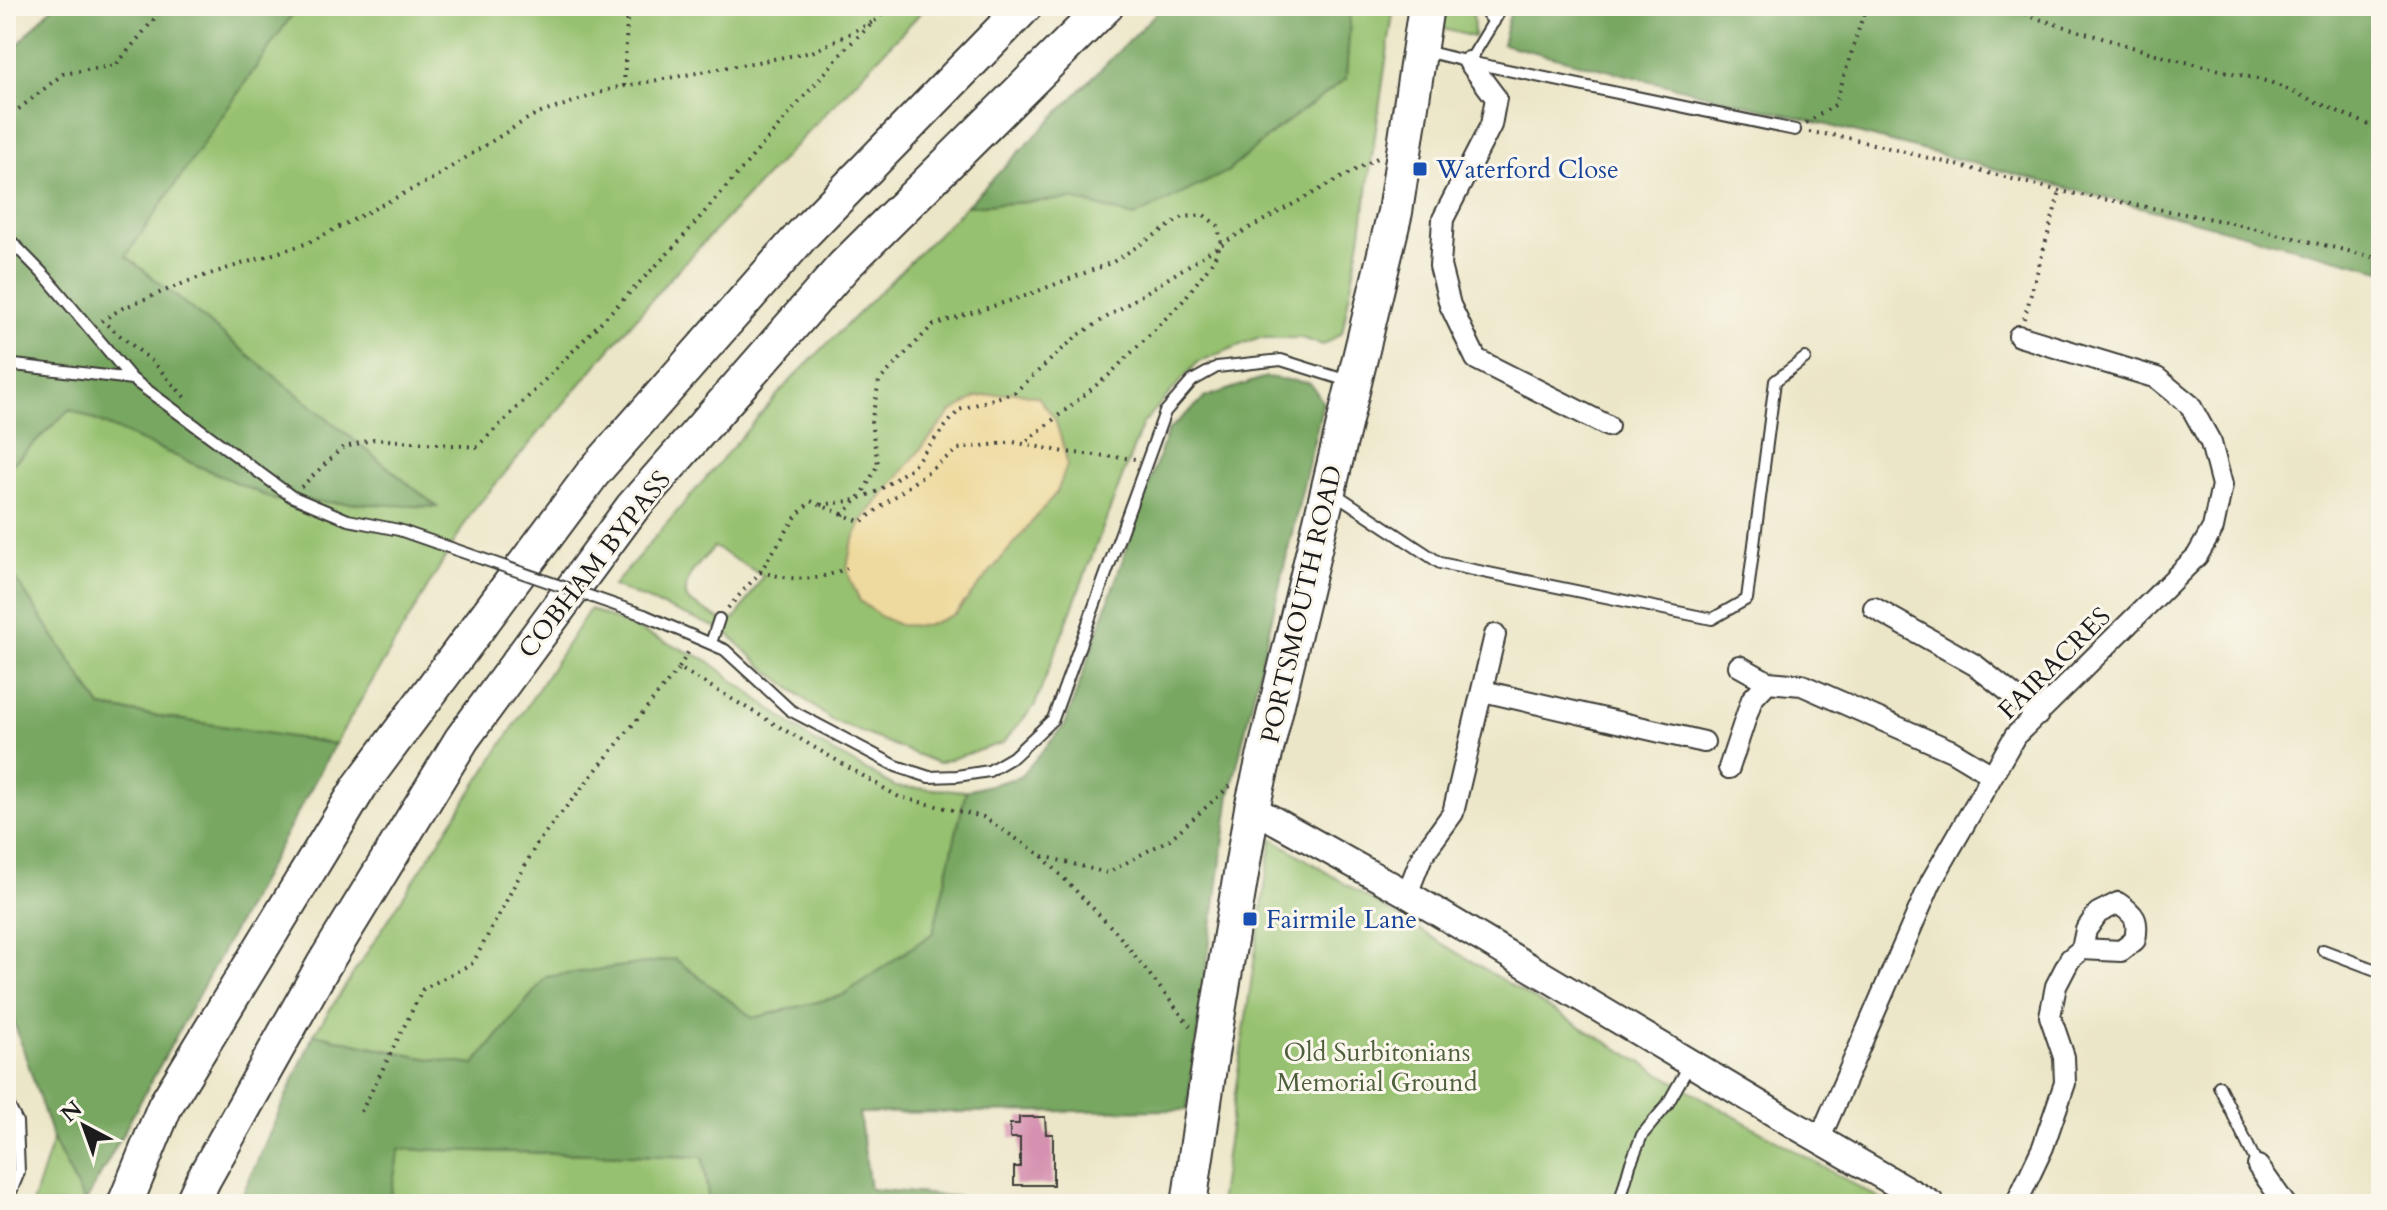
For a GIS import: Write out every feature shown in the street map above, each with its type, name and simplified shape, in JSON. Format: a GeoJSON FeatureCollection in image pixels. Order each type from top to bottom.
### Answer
{"type":"FeatureCollection","features":[{"type":"Feature","properties":{"kind":"main road","name":"COBHAM BYPASS"},"geometry":{"type":"LineString","coordinates":[[125,1204],[165,1106],[360,786],[593,473],[803,234],[1025,6]]}},
{"type":"Feature","properties":{"kind":"main road","name":"COBHAM BYPASS"},"geometry":{"type":"LineString","coordinates":[[192,1204],[323,966],[462,739],[632,508],[844,266],[1106,6]]}},
{"type":"Feature","properties":{"kind":"main road","name":"PORTSMOUTH ROAD"},"geometry":{"type":"LineString","coordinates":[[1189,1204],[1211,1054],[1242,796],[1328,490],[1395,212],[1426,6]]}},
{"type":"Feature","properties":{"kind":"street"},"geometry":{"type":"LineString","coordinates":[[1469,62],[1496,98],[1491,125],[1443,219],[1440,266],[1450,305],[1476,359],[1608,426]]}},
{"type":"Feature","properties":{"kind":"street","name":"FAIRACRES"},"geometry":{"type":"LineString","coordinates":[[1820,1138],[1931,882],[2015,736],[2197,556],[2213,528],[2222,485],[2211,443],[2190,405],[2157,378],[2019,336]]}},
{"type":"Feature","properties":{"kind":"street"},"geometry":{"type":"LineString","coordinates":[[1874,608],[1975,665],[2038,715]]}},
{"type":"Feature","properties":{"kind":"street"},"geometry":{"type":"LineString","coordinates":[[1407,894],[1422,856],[1453,813],[1495,635]]}},
{"type":"Feature","properties":{"kind":"street"},"geometry":{"type":"LineString","coordinates":[[1739,666],[1768,682],[1802,685],[1952,751],[1992,775]]}},
{"type":"Feature","properties":{"kind":"street"},"geometry":{"type":"LineString","coordinates":[[1729,768],[1752,699],[1768,682]]}},
{"type":"Feature","properties":{"kind":"street"},"geometry":{"type":"LineString","coordinates":[[1483,691],[1704,742]]}},
{"type":"Feature","properties":{"kind":"street"},"geometry":{"type":"LineString","coordinates":[[1242,796],[1931,1204]]}},
{"type":"Feature","properties":{"kind":"street"},"geometry":{"type":"LineString","coordinates":[[2016,1204],[2043,1147],[2065,1083],[2064,1057],[2050,1016],[2056,986],[2070,959],[2082,949]]}},
{"type":"Feature","properties":{"kind":"street"},"geometry":{"type":"LineString","coordinates":[[2258,1166],[2285,1204]]}},
{"type":"Feature","properties":{"kind":"lane"},"geometry":{"type":"LineString","coordinates":[[1481,6],[1494,22]]}},
{"type":"Feature","properties":{"kind":"lane"},"geometry":{"type":"LineString","coordinates":[[1469,62],[1503,6]]}},
{"type":"Feature","properties":{"kind":"lane"},"geometry":{"type":"LineString","coordinates":[[1421,50],[1795,130]]}},
{"type":"Feature","properties":{"kind":"lane"},"geometry":{"type":"LineString","coordinates":[[6,236],[47,278],[132,379],[291,496],[348,520],[399,530],[644,615],[711,643],[725,650],[790,710],[896,766],[929,777],[989,771],[1013,757],[1053,719],[1165,412],[1192,381],[1217,367],[1281,360],[1354,383]]}},
{"type":"Feature","properties":{"kind":"lane"},"geometry":{"type":"LineString","coordinates":[[1328,490],[1440,563],[1712,619],[1747,599],[1775,381],[1805,358]]}},
{"type":"Feature","properties":{"kind":"lane"},"geometry":{"type":"LineString","coordinates":[[6,364],[132,379]]}},
{"type":"Feature","properties":{"kind":"lane"},"geometry":{"type":"LineString","coordinates":[[711,643],[719,619]]}},
{"type":"Feature","properties":{"kind":"lane"},"geometry":{"type":"LineString","coordinates":[[2323,950],[2381,972]]}},
{"type":"Feature","properties":{"kind":"lane"},"geometry":{"type":"LineString","coordinates":[[1619,1204],[1642,1135],[1667,1105],[1691,1062]]}},
{"type":"Feature","properties":{"kind":"lane"},"geometry":{"type":"LineString","coordinates":[[2219,1086],[2258,1166]]}},
{"type":"Feature","properties":{"kind":"lane"},"geometry":{"type":"LineString","coordinates":[[6,1100],[17,1122],[19,1172],[6,1204]]}},
{"type":"Feature","properties":{"kind":"path"},"geometry":{"type":"LineString","coordinates":[[6,119],[63,74],[116,65],[165,6]]}},
{"type":"Feature","properties":{"kind":"path"},"geometry":{"type":"LineString","coordinates":[[624,86],[627,20],[633,6]]}},
{"type":"Feature","properties":{"kind":"path"},"geometry":{"type":"LineString","coordinates":[[313,494],[299,488],[342,448],[374,439],[477,447],[676,245],[848,46],[891,6]]}},
{"type":"Feature","properties":{"kind":"path"},"geometry":{"type":"LineString","coordinates":[[1795,130],[1835,105],[1866,6]]}},
{"type":"Feature","properties":{"kind":"path"},"geometry":{"type":"LineString","coordinates":[[2011,6],[2032,17],[2169,58],[2270,82],[2381,130]]}},
{"type":"Feature","properties":{"kind":"path"},"geometry":{"type":"LineString","coordinates":[[100,322],[123,308],[194,279],[308,243],[432,179],[532,116],[624,86],[812,52],[873,22]]}},
{"type":"Feature","properties":{"kind":"path"},"geometry":{"type":"LineString","coordinates":[[1795,130],[1845,137],[2060,191],[2228,222],[2381,259]]}},
{"type":"Feature","properties":{"kind":"path"},"geometry":{"type":"LineString","coordinates":[[821,505],[856,500],[878,491],[911,468],[959,410],[1015,392],[1077,336],[1221,244],[1406,143]]}},
{"type":"Feature","properties":{"kind":"path"},"geometry":{"type":"LineString","coordinates":[[2019,336],[2060,191]]}},
{"type":"Feature","properties":{"kind":"path"},"geometry":{"type":"LineString","coordinates":[[843,515],[863,493],[878,464],[871,423],[879,381],[933,325],[1025,296],[1113,262],[1183,217],[1204,215],[1218,226],[1221,244],[1213,261],[1182,302],[1109,375],[1023,444]]}},
{"type":"Feature","properties":{"kind":"path"},"geometry":{"type":"LineString","coordinates":[[90,315],[112,327],[153,362],[195,407]]}},
{"type":"Feature","properties":{"kind":"path"},"geometry":{"type":"LineString","coordinates":[[719,619],[760,572],[797,515],[811,501],[861,522],[958,449],[1013,442],[1065,452],[1127,458]]}},
{"type":"Feature","properties":{"kind":"path"},"geometry":{"type":"LineString","coordinates":[[760,572],[795,580],[832,575],[847,568]]}},
{"type":"Feature","properties":{"kind":"path"},"geometry":{"type":"LineString","coordinates":[[361,1112],[423,989],[473,963],[537,843],[679,668],[692,644]]}},
{"type":"Feature","properties":{"kind":"path"},"geometry":{"type":"LineString","coordinates":[[679,668],[899,797],[983,817],[1041,855],[1117,933],[1211,1054]]}},
{"type":"Feature","properties":{"kind":"path"},"geometry":{"type":"LineString","coordinates":[[1041,855],[1107,873],[1242,796]]}},
{"type":"Feature","properties":{"kind":"green space"},"geometry":{"type":"Polygon","coordinates":[[[53,6],[298,6],[126,256],[437,507],[275,500],[70,409],[6,470],[6,58],[53,6]]]}},
{"type":"Feature","properties":{"kind":"green space"},"geometry":{"type":"Polygon","coordinates":[[[298,6],[927,6],[669,279],[472,512],[335,744],[101,707],[6,564],[6,470],[70,409],[275,500],[436,506],[125,256],[298,6]]]}},
{"type":"Feature","properties":{"kind":"green space"},"geometry":{"type":"Polygon","coordinates":[[[1163,6],[1351,6],[1346,79],[1276,130],[1227,172],[1134,217],[1073,199],[966,206],[1163,6]]]}},
{"type":"Feature","properties":{"kind":"green space"},"geometry":{"type":"Polygon","coordinates":[[[1351,6],[1394,6],[1360,239],[1342,333],[1323,345],[1301,338],[1257,338],[1198,362],[1143,423],[1035,705],[1003,743],[938,763],[831,720],[761,665],[725,631],[613,586],[785,386],[966,206],[1073,199],[1227,172],[1276,130],[1345,79],[1351,6]],[[714,547],[689,577],[687,600],[725,622],[736,618],[763,576],[714,547]]]}},
{"type":"Feature","properties":{"kind":"green space"},"geometry":{"type":"Polygon","coordinates":[[[1446,6],[1473,8],[1474,37],[1443,29],[1446,6]]]}},
{"type":"Feature","properties":{"kind":"green space"},"geometry":{"type":"Polygon","coordinates":[[[1512,6],[2381,6],[2381,270],[1792,116],[1502,44],[1512,6]]]}},
{"type":"Feature","properties":{"kind":"green space"},"geometry":{"type":"Polygon","coordinates":[[[1266,377],[1310,383],[1323,402],[1230,795],[1187,1110],[859,1113],[870,1189],[1016,1204],[709,1204],[703,1157],[399,1149],[389,1204],[238,1204],[314,1034],[418,1057],[474,1065],[546,977],[675,959],[753,1018],[841,996],[933,933],[966,791],[1020,777],[1065,725],[1168,430],[1206,397],[1266,377]]]}},
{"type":"Feature","properties":{"kind":"green space"},"geometry":{"type":"Polygon","coordinates":[[[6,564],[101,707],[335,744],[85,1203],[53,1139],[6,998],[6,564]]]}},
{"type":"Feature","properties":{"kind":"green space"},"geometry":{"type":"Polygon","coordinates":[[[590,609],[707,660],[809,738],[896,787],[966,791],[933,933],[841,996],[753,1018],[675,959],[546,977],[474,1065],[418,1057],[314,1034],[590,609]]]}},
{"type":"Feature","properties":{"kind":"green space","name":"Old Surbitonians Memorial Ground"},"geometry":{"type":"Polygon","coordinates":[[[1272,838],[1578,1025],[1889,1204],[1219,1204],[1272,838]]]}},
{"type":"Feature","properties":{"kind":"green space"},"geometry":{"type":"Polygon","coordinates":[[[53,1139],[85,1203],[84,1204],[32,1204],[53,1139]]]}},
{"type":"Feature","properties":{"kind":"green space"},"geometry":{"type":"Polygon","coordinates":[[[399,1149],[703,1157],[709,1204],[389,1204],[399,1149]]]}},
{"type":"Feature","properties":{"kind":"sand"},"geometry":{"type":"Polygon","coordinates":[[[1015,392],[1038,397],[1055,419],[1067,465],[1057,492],[955,614],[926,626],[899,625],[880,616],[860,601],[847,568],[861,522],[951,412],[977,397],[1015,392]]]}},
{"type":"Feature","properties":{"kind":"building"},"geometry":{"type":"Polygon","coordinates":[[[1019,1117],[1045,1117],[1046,1134],[1053,1134],[1053,1185],[1014,1185],[1014,1167],[1020,1167],[1020,1138],[1010,1138],[1010,1124],[1019,1124],[1019,1117]]]}},
{"type":"Feature","properties":{"kind":"place","name":"Waterford Close"},"geometry":{"type":"Point","coordinates":[1420,169]}},
{"type":"Feature","properties":{"kind":"place","name":"Fairmile Lane"},"geometry":{"type":"Point","coordinates":[1250,919]}}]}
